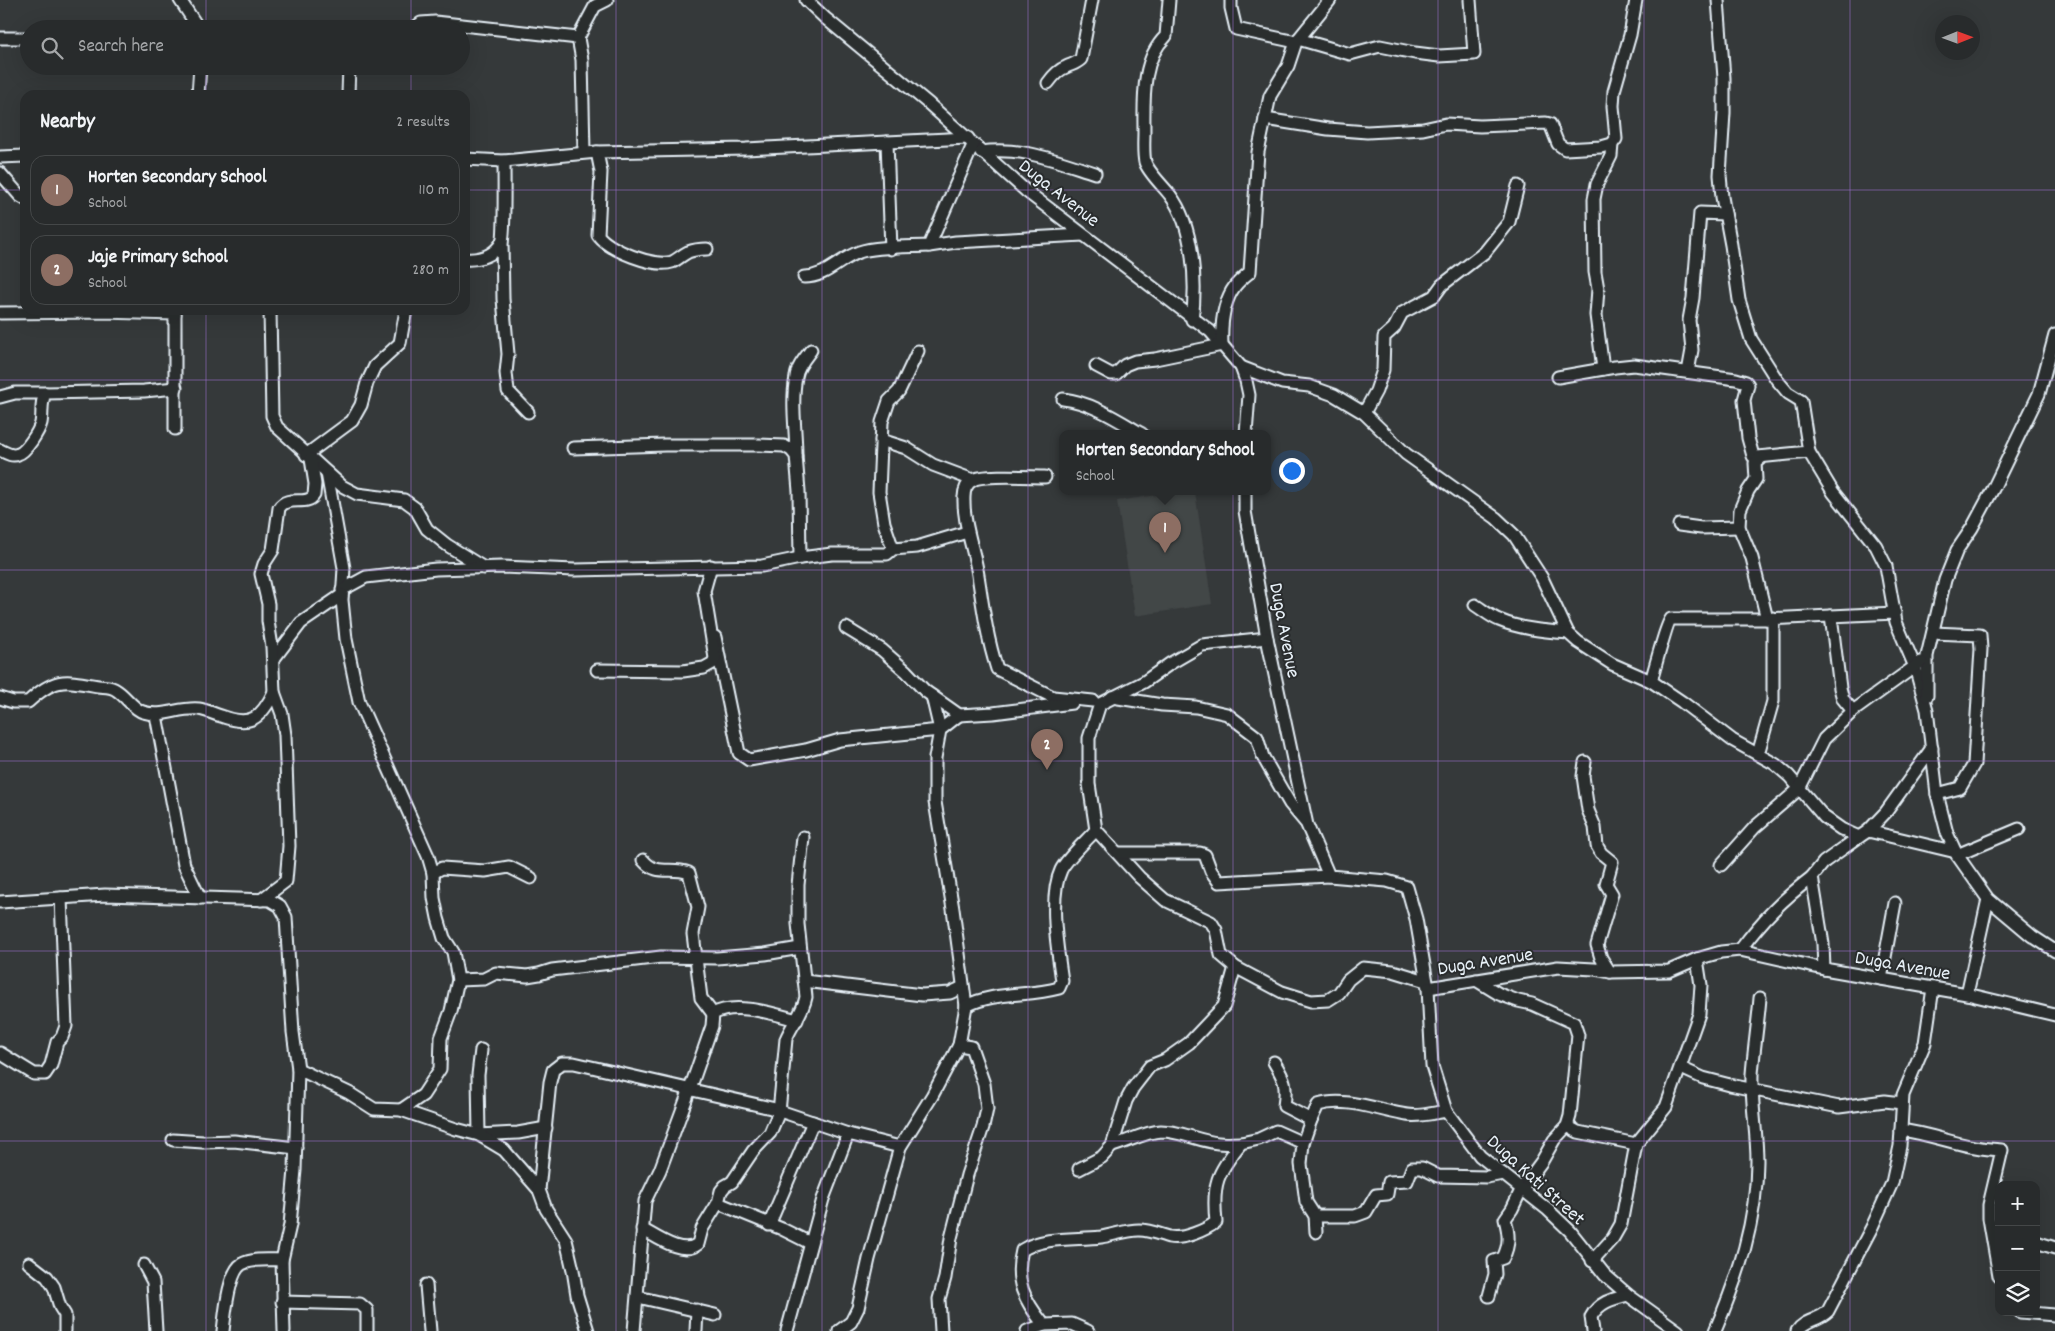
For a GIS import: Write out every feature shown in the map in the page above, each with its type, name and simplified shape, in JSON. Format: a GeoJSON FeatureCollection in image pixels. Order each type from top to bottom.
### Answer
{"type":"FeatureCollection","features":[{"type":"Feature","properties":{"kind":"street"},"geometry":{"type":"LineString","coordinates":[[180,0],[193,20]]}},
{"type":"Feature","properties":{"kind":"street"},"geometry":{"type":"LineString","coordinates":[[584,152],[583,77],[578,38],[595,3],[607,0]]}},
{"type":"Feature","properties":{"kind":"street","name":"Duga Avenue"},"geometry":{"type":"LineString","coordinates":[[806,0],[1026,191],[1192,320],[1210,331],[1241,367],[1249,395],[1246,430]]}},
{"type":"Feature","properties":{"kind":"street"},"geometry":{"type":"LineString","coordinates":[[1048,83],[1055,74],[1080,60],[1092,0]]}},
{"type":"Feature","properties":{"kind":"street"},"geometry":{"type":"LineString","coordinates":[[1170,0],[1166,36],[1157,45],[1144,85],[1144,151],[1145,164],[1170,196],[1184,221],[1193,264],[1195,297],[1192,320]]}},
{"type":"Feature","properties":{"kind":"street"},"geometry":{"type":"LineString","coordinates":[[1231,0],[1236,30],[1297,40],[1350,54],[1380,46],[1439,56],[1474,54],[1470,0]]}},
{"type":"Feature","properties":{"kind":"street"},"geometry":{"type":"LineString","coordinates":[[1096,366],[1111,374],[1116,374],[1125,365],[1135,361],[1155,359],[1222,345],[1221,327],[1225,309],[1235,286],[1250,272],[1258,152],[1270,96],[1288,66],[1297,40],[1330,0]]}},
{"type":"Feature","properties":{"kind":"street"},"geometry":{"type":"LineString","coordinates":[[1604,369],[1596,315],[1598,289],[1595,272],[1594,199],[1597,184],[1611,156],[1612,144],[1616,139],[1614,91],[1630,35],[1636,0]]}},
{"type":"Feature","properties":{"kind":"street"},"geometry":{"type":"LineString","coordinates":[[1718,0],[1721,27],[1724,113],[1720,175],[1739,300],[1751,339],[1777,380],[1788,393],[1800,401],[1809,452],[1833,492],[1876,546],[1886,566],[1896,622],[1915,667],[1927,710]]}},
{"type":"Feature","properties":{"kind":"street"},"geometry":{"type":"LineString","coordinates":[[470,26],[578,38]]}},
{"type":"Feature","properties":{"kind":"street"},"geometry":{"type":"LineString","coordinates":[[0,38],[20,38]]}},
{"type":"Feature","properties":{"kind":"street"},"geometry":{"type":"LineString","coordinates":[[198,90],[199,75]]}},
{"type":"Feature","properties":{"kind":"street"},"geometry":{"type":"LineString","coordinates":[[348,90],[349,75]]}},
{"type":"Feature","properties":{"kind":"street"},"geometry":{"type":"LineString","coordinates":[[1265,119],[1328,129],[1367,132],[1423,129],[1446,124],[1480,126],[1546,123],[1550,124],[1558,144],[1564,149],[1601,147],[1612,144]]}},
{"type":"Feature","properties":{"kind":"street"},"geometry":{"type":"LineString","coordinates":[[887,142],[891,248]]}},
{"type":"Feature","properties":{"kind":"street"},"geometry":{"type":"LineString","coordinates":[[470,160],[504,161],[584,152],[746,149],[887,142],[974,145],[1015,150],[1095,173]]}},
{"type":"Feature","properties":{"kind":"street"},"geometry":{"type":"LineString","coordinates":[[929,246],[974,145]]}},
{"type":"Feature","properties":{"kind":"street"},"geometry":{"type":"LineString","coordinates":[[596,152],[600,172],[598,235],[602,240],[626,254],[662,264],[672,262],[690,251],[707,248]]}},
{"type":"Feature","properties":{"kind":"street"},"geometry":{"type":"LineString","coordinates":[[0,157],[20,156]]}},
{"type":"Feature","properties":{"kind":"street"},"geometry":{"type":"LineString","coordinates":[[504,161],[502,241],[503,299],[508,354],[506,373],[508,391],[528,412]]}},
{"type":"Feature","properties":{"kind":"street"},"geometry":{"type":"LineString","coordinates":[[0,173],[20,196]]}},
{"type":"Feature","properties":{"kind":"street"},"geometry":{"type":"LineString","coordinates":[[1364,413],[1376,391],[1383,370],[1384,337],[1394,328],[1402,313],[1434,296],[1442,285],[1485,252],[1509,222],[1518,186]]}},
{"type":"Feature","properties":{"kind":"street"},"geometry":{"type":"LineString","coordinates":[[1688,372],[1692,350],[1689,320],[1700,213],[1725,214]]}},
{"type":"Feature","properties":{"kind":"street"},"geometry":{"type":"LineString","coordinates":[[804,277],[814,277],[822,274],[859,252],[956,242],[1083,235]]}},
{"type":"Feature","properties":{"kind":"street"},"geometry":{"type":"LineString","coordinates":[[470,259],[483,258],[494,252],[502,241]]}},
{"type":"Feature","properties":{"kind":"street"},"geometry":{"type":"LineString","coordinates":[[0,313],[20,313]]}},
{"type":"Feature","properties":{"kind":"street"},"geometry":{"type":"LineString","coordinates":[[175,315],[175,429]]}},
{"type":"Feature","properties":{"kind":"street"},"geometry":{"type":"LineString","coordinates":[[270,315],[272,416],[277,427],[342,486],[357,494],[404,500],[415,508],[427,529],[447,545],[484,568]]}},
{"type":"Feature","properties":{"kind":"street"},"geometry":{"type":"LineString","coordinates":[[309,457],[352,421],[361,405],[367,383],[375,366],[400,343],[405,315]]}},
{"type":"Feature","properties":{"kind":"street"},"geometry":{"type":"LineString","coordinates":[[2055,336],[2039,394],[1993,489],[1972,528],[1957,550],[1945,580],[1927,656],[1927,710],[1937,794],[1947,833],[1956,854],[1988,900],[2032,936],[2055,951]]}},
{"type":"Feature","properties":{"kind":"street"},"geometry":{"type":"LineString","coordinates":[[800,558],[799,491],[793,404],[796,376],[799,367],[811,350]]}},
{"type":"Feature","properties":{"kind":"street"},"geometry":{"type":"LineString","coordinates":[[893,549],[884,524],[879,492],[882,422],[888,401],[899,391],[918,350]]}},
{"type":"Feature","properties":{"kind":"street"},"geometry":{"type":"LineString","coordinates":[[1558,376],[1634,365],[1746,382],[1748,390],[1744,400],[1753,456],[1762,457],[1809,452]]}},
{"type":"Feature","properties":{"kind":"street"},"geometry":{"type":"LineString","coordinates":[[1241,367],[1282,382],[1309,386],[1334,395],[1364,413],[1406,454],[1496,518],[1514,535],[1542,578],[1568,633],[1578,642],[1612,664],[1651,681],[1732,740],[1775,764],[1824,817],[1840,829],[1956,854],[2019,829]]}},
{"type":"Feature","properties":{"kind":"street"},"geometry":{"type":"LineString","coordinates":[[0,397],[15,393],[144,391],[176,388]]}},
{"type":"Feature","properties":{"kind":"street"},"geometry":{"type":"LineString","coordinates":[[0,450],[17,455],[23,451],[38,430],[41,422],[43,397],[46,393]]}},
{"type":"Feature","properties":{"kind":"street"},"geometry":{"type":"LineString","coordinates":[[1063,398],[1100,411],[1135,430]]}},
{"type":"Feature","properties":{"kind":"street"},"geometry":{"type":"LineString","coordinates":[[881,440],[906,448],[934,465],[973,480],[1045,477]]}},
{"type":"Feature","properties":{"kind":"street"},"geometry":{"type":"LineString","coordinates":[[573,448],[665,445],[759,445],[784,446],[796,456]]}},
{"type":"Feature","properties":{"kind":"street"},"geometry":{"type":"LineString","coordinates":[[261,900],[286,881],[288,877],[288,838],[285,735],[282,714],[274,692],[273,660],[266,592],[261,574],[264,564],[273,550],[282,503],[309,500],[314,495],[315,484],[309,457]]}},
{"type":"Feature","properties":{"kind":"street"},"geometry":{"type":"LineString","coordinates":[[1758,754],[1773,701],[1770,618],[1752,558],[1738,527],[1740,510],[1748,491],[1756,480],[1755,463],[1762,457]]}},
{"type":"Feature","properties":{"kind":"street"},"geometry":{"type":"LineString","coordinates":[[327,473],[344,568],[342,593],[346,639],[359,702],[418,833],[433,873],[434,898],[438,918],[444,938],[453,952],[458,980],[451,1011],[441,1038],[440,1069],[423,1096],[401,1110]]}},
{"type":"Feature","properties":{"kind":"street"},"geometry":{"type":"LineString","coordinates":[[973,480],[967,486],[964,496],[968,532],[978,574],[989,644],[997,669],[1053,696],[1097,702]]}},
{"type":"Feature","properties":{"kind":"street","name":"Duga Avenue"},"geometry":{"type":"LineString","coordinates":[[1245,495],[1246,511],[1267,638],[1307,825],[1329,876],[1387,881],[1407,887],[1416,919],[1427,984],[1476,980],[1558,967],[1610,972],[1669,971],[1697,959],[1721,952],[1740,950],[1824,969],[1966,994],[2055,1015]]}},
{"type":"Feature","properties":{"kind":"street"},"geometry":{"type":"LineString","coordinates":[[1679,525],[1700,528],[1738,527]]}},
{"type":"Feature","properties":{"kind":"street"},"geometry":{"type":"LineString","coordinates":[[273,660],[301,623],[366,577],[436,569],[502,567],[575,570],[762,566],[832,554],[887,554],[893,549],[917,547],[968,532]]}},
{"type":"Feature","properties":{"kind":"street"},"geometry":{"type":"LineString","coordinates":[[597,670],[683,671],[704,668],[713,663],[715,658],[704,591],[711,566]]}},
{"type":"Feature","properties":{"kind":"street"},"geometry":{"type":"LineString","coordinates":[[1475,605],[1497,620],[1544,631],[1568,633]]}},
{"type":"Feature","properties":{"kind":"street"},"geometry":{"type":"LineString","coordinates":[[1651,681],[1668,621],[1671,619],[1770,618],[1895,613]]}},
{"type":"Feature","properties":{"kind":"street"},"geometry":{"type":"LineString","coordinates":[[1830,616],[1839,667],[1840,688],[1843,699],[1854,711]]}},
{"type":"Feature","properties":{"kind":"street"},"geometry":{"type":"LineString","coordinates":[[846,628],[882,650],[932,696],[958,715]]}},
{"type":"Feature","properties":{"kind":"street"},"geometry":{"type":"LineString","coordinates":[[1933,633],[1980,635],[1981,648],[1974,764],[1960,788],[1937,794]]}},
{"type":"Feature","properties":{"kind":"street"},"geometry":{"type":"LineString","coordinates":[[715,637],[739,753],[749,760],[806,750],[840,740],[940,730],[958,715],[1097,702],[1144,682],[1202,645],[1267,638]]}},
{"type":"Feature","properties":{"kind":"street"},"geometry":{"type":"LineString","coordinates":[[1721,865],[1754,827],[1799,789],[1824,739],[1854,711],[1915,667],[1927,656]]}},
{"type":"Feature","properties":{"kind":"street"},"geometry":{"type":"LineString","coordinates":[[0,698],[13,702],[28,702],[43,688],[54,683],[82,682],[114,688],[140,711],[156,715],[181,709],[201,709],[235,722],[258,717],[274,692]]}},
{"type":"Feature","properties":{"kind":"street"},"geometry":{"type":"LineString","coordinates":[[839,1331],[851,1322],[858,1308],[869,1258],[900,1147],[932,1096],[959,1045],[966,1006],[953,910],[935,802],[935,758],[940,730],[932,696]]}},
{"type":"Feature","properties":{"kind":"street"},"geometry":{"type":"LineString","coordinates":[[1112,697],[1162,705],[1196,707],[1227,714],[1257,736],[1263,757],[1290,804],[1307,825]]}},
{"type":"Feature","properties":{"kind":"street"},"geometry":{"type":"LineString","coordinates":[[1097,702],[1089,738],[1089,784],[1096,830],[1139,877],[1165,900],[1210,922],[1216,930],[1222,955],[1235,967],[1282,992],[1311,1001],[1328,1000],[1339,993],[1348,980],[1363,968],[1393,971],[1427,984]]}},
{"type":"Feature","properties":{"kind":"street"},"geometry":{"type":"LineString","coordinates":[[156,715],[184,865],[200,898]]}},
{"type":"Feature","properties":{"kind":"street"},"geometry":{"type":"LineString","coordinates":[[1740,950],[1760,923],[1782,901],[1812,877],[1824,862],[1863,834],[1886,812],[1932,748]]}},
{"type":"Feature","properties":{"kind":"street"},"geometry":{"type":"LineString","coordinates":[[1585,762],[1583,776],[1588,810],[1595,828],[1597,846],[1601,853],[1612,862],[1606,884],[1612,894],[1597,945],[1601,958],[1610,972]]}},
{"type":"Feature","properties":{"kind":"street"},"geometry":{"type":"LineString","coordinates":[[966,1006],[986,998],[1028,994],[1059,988],[1062,981],[1055,922],[1056,892],[1061,870],[1096,830]]}},
{"type":"Feature","properties":{"kind":"street"},"geometry":{"type":"LineString","coordinates":[[642,1229],[677,1247],[691,1248],[698,1244],[704,1223],[718,1203],[725,1186],[732,1182],[753,1151],[770,1133],[779,1112],[786,1039],[804,1008],[806,997],[798,924],[798,885],[803,837]]}},
{"type":"Feature","properties":{"kind":"street"},"geometry":{"type":"LineString","coordinates":[[1119,853],[1200,853],[1206,855],[1211,871],[1219,882],[1329,876]]}},
{"type":"Feature","properties":{"kind":"street"},"geometry":{"type":"LineString","coordinates":[[634,1331],[645,1201],[660,1170],[690,1089],[712,1026],[713,1014],[701,998],[693,934],[698,907],[689,873],[680,869],[664,871],[649,868],[643,860]]}},
{"type":"Feature","properties":{"kind":"street"},"geometry":{"type":"LineString","coordinates":[[433,873],[442,868],[485,871],[509,867],[531,878]]}},
{"type":"Feature","properties":{"kind":"street"},"geometry":{"type":"LineString","coordinates":[[1812,877],[1823,944],[1824,969]]}},
{"type":"Feature","properties":{"kind":"street"},"geometry":{"type":"LineString","coordinates":[[0,902],[105,895],[270,900],[280,906],[286,918],[298,1069],[296,1148],[290,1224],[282,1260],[284,1331]]}},
{"type":"Feature","properties":{"kind":"street"},"geometry":{"type":"LineString","coordinates":[[0,1053],[34,1074],[45,1074],[51,1065],[57,1042],[62,1037],[66,1026],[61,898]]}},
{"type":"Feature","properties":{"kind":"street"},"geometry":{"type":"LineString","coordinates":[[1966,994],[1988,900]]}},
{"type":"Feature","properties":{"kind":"street"},"geometry":{"type":"LineString","coordinates":[[1881,979],[1895,903]]}},
{"type":"Feature","properties":{"kind":"street"},"geometry":{"type":"LineString","coordinates":[[458,980],[484,979],[496,973],[533,975],[552,970],[661,957],[696,958],[765,954],[800,948]]}},
{"type":"Feature","properties":{"kind":"street"},"geometry":{"type":"LineString","coordinates":[[1592,1261],[1614,1238],[1621,1224],[1636,1144],[1666,1108],[1700,1014],[1701,985],[1697,959]]}},
{"type":"Feature","properties":{"kind":"street"},"geometry":{"type":"LineString","coordinates":[[1078,1168],[1102,1157],[1112,1146],[1126,1101],[1133,1088],[1150,1066],[1165,1060],[1189,1044],[1224,1006],[1235,967]]}},
{"type":"Feature","properties":{"kind":"street"},"geometry":{"type":"LineString","coordinates":[[1476,980],[1499,994],[1518,1002],[1532,1004],[1574,1023],[1578,1034],[1570,1116],[1567,1126],[1554,1140],[1542,1161],[1522,1188],[1505,1219],[1509,1232],[1508,1247],[1503,1258],[1494,1261],[1495,1274],[1489,1296]]}},
{"type":"Feature","properties":{"kind":"street"},"geometry":{"type":"LineString","coordinates":[[804,982],[922,995],[950,992],[963,987]]}},
{"type":"Feature","properties":{"kind":"street","name":"Duga Kati Street"},"geometry":{"type":"LineString","coordinates":[[1427,984],[1432,1066],[1446,1110],[1480,1156],[1522,1188],[1570,1231],[1592,1261],[1628,1295],[1678,1331]]}},
{"type":"Feature","properties":{"kind":"street"},"geometry":{"type":"LineString","coordinates":[[1797,1331],[1803,1323],[1821,1318],[1828,1311],[1872,1227],[1892,1183],[1900,1146],[1903,1095],[1925,1043],[1933,988]]}},
{"type":"Feature","properties":{"kind":"street"},"geometry":{"type":"LineString","coordinates":[[1715,1331],[1735,1283],[1750,1228],[1757,1161],[1752,1076],[1760,998]]}},
{"type":"Feature","properties":{"kind":"street"},"geometry":{"type":"LineString","coordinates":[[713,1014],[720,1010],[759,1010],[796,1020]]}},
{"type":"Feature","properties":{"kind":"street"},"geometry":{"type":"LineString","coordinates":[[941,1331],[939,1299],[945,1278],[951,1238],[983,1127],[986,1109],[984,1084],[978,1071],[974,1053],[971,1047],[959,1045]]}},
{"type":"Feature","properties":{"kind":"street"},"geometry":{"type":"LineString","coordinates":[[480,1134],[478,1075],[481,1050]]}},
{"type":"Feature","properties":{"kind":"street"},"geometry":{"type":"LineString","coordinates":[[1274,1062],[1284,1078],[1287,1088],[1284,1106],[1311,1120]]}},
{"type":"Feature","properties":{"kind":"street"},"geometry":{"type":"LineString","coordinates":[[539,1190],[550,1082],[554,1070],[562,1063],[574,1063],[690,1089],[779,1112],[848,1134],[900,1147]]}},
{"type":"Feature","properties":{"kind":"street"},"geometry":{"type":"LineString","coordinates":[[1681,1068],[1703,1078],[1730,1085],[1838,1107],[1885,1101],[1902,1104]]}},
{"type":"Feature","properties":{"kind":"street"},"geometry":{"type":"LineString","coordinates":[[298,1069],[349,1093],[374,1109],[401,1110],[456,1129],[480,1134],[518,1133],[546,1128]]}},
{"type":"Feature","properties":{"kind":"street"},"geometry":{"type":"LineString","coordinates":[[1316,1232],[1315,1216],[1306,1202],[1301,1164],[1303,1143],[1318,1105],[1326,1102],[1369,1106],[1408,1116],[1423,1116],[1446,1110]]}},
{"type":"Feature","properties":{"kind":"street"},"geometry":{"type":"LineString","coordinates":[[769,1225],[812,1122]]}},
{"type":"Feature","properties":{"kind":"street"},"geometry":{"type":"LineString","coordinates":[[1567,1126],[1578,1132],[1636,1144]]}},
{"type":"Feature","properties":{"kind":"street"},"geometry":{"type":"LineString","coordinates":[[1901,1130],[1924,1133],[1963,1146],[2002,1150],[1989,1205],[1989,1218],[1995,1236]]}},
{"type":"Feature","properties":{"kind":"street"},"geometry":{"type":"LineString","coordinates":[[1112,1146],[1128,1142],[1148,1133],[1160,1131],[1175,1132],[1217,1143],[1241,1143],[1259,1139],[1276,1132],[1303,1143]]}},
{"type":"Feature","properties":{"kind":"street"},"geometry":{"type":"LineString","coordinates":[[480,1134],[504,1150],[539,1190],[546,1209],[566,1240],[577,1296],[588,1331]]}},
{"type":"Feature","properties":{"kind":"street"},"geometry":{"type":"LineString","coordinates":[[787,1331],[823,1199],[848,1134]]}},
{"type":"Feature","properties":{"kind":"street"},"geometry":{"type":"LineString","coordinates":[[173,1140],[242,1142],[296,1148]]}},
{"type":"Feature","properties":{"kind":"street"},"geometry":{"type":"LineString","coordinates":[[1044,1325],[1033,1311],[1021,1288],[1018,1267],[1022,1250],[1030,1245],[1048,1241],[1100,1237],[1138,1230],[1171,1237],[1182,1236],[1208,1228],[1216,1222],[1213,1197],[1215,1186],[1220,1174],[1241,1143]]}},
{"type":"Feature","properties":{"kind":"street"},"geometry":{"type":"LineString","coordinates":[[1315,1216],[1355,1216],[1366,1212],[1376,1195],[1387,1194],[1389,1182],[1407,1181],[1412,1168],[1422,1168],[1438,1176],[1487,1177],[1503,1174]]}},
{"type":"Feature","properties":{"kind":"street"},"geometry":{"type":"LineString","coordinates":[[718,1203],[782,1229],[810,1243]]}},
{"type":"Feature","properties":{"kind":"street"},"geometry":{"type":"LineString","coordinates":[[2040,1243],[2055,1248]]}},
{"type":"Feature","properties":{"kind":"street"},"geometry":{"type":"LineString","coordinates":[[223,1331],[233,1275],[242,1264],[257,1260],[282,1260]]}},
{"type":"Feature","properties":{"kind":"street"},"geometry":{"type":"LineString","coordinates":[[29,1263],[47,1276],[54,1287],[60,1307],[65,1315],[66,1331]]}},
{"type":"Feature","properties":{"kind":"street"},"geometry":{"type":"LineString","coordinates":[[144,1265],[153,1282],[156,1331]]}},
{"type":"Feature","properties":{"kind":"street"},"geometry":{"type":"LineString","coordinates":[[426,1286],[430,1331]]}},
{"type":"Feature","properties":{"kind":"street"},"geometry":{"type":"LineString","coordinates":[[1591,1330],[1591,1317],[1599,1305],[1607,1300],[1628,1295]]}},
{"type":"Feature","properties":{"kind":"street"},"geometry":{"type":"LineString","coordinates":[[638,1297],[715,1315]]}},
{"type":"Feature","properties":{"kind":"street"},"geometry":{"type":"LineString","coordinates":[[282,1302],[360,1304],[367,1310],[367,1331]]}},
{"type":"Feature","properties":{"kind":"street"},"geometry":{"type":"LineString","coordinates":[[696,1331],[697,1310]]}},
{"type":"Feature","properties":{"kind":"street"},"geometry":{"type":"LineString","coordinates":[[2040,1314],[2055,1316]]}},
{"type":"Feature","properties":{"kind":"street"},"geometry":{"type":"LineString","coordinates":[[1027,1331],[1044,1325],[1072,1324],[1088,1331]]}},
{"type":"Feature","properties":{"kind":"shaded area"},"geometry":{"type":"Polygon","coordinates":[[[1158,495],[1195,495],[1212,604],[1135,616],[1117,501],[1158,495]]]}},
{"type":"Feature","properties":{"kind":"place","name":"Horten Secondary School"},"geometry":{"type":"Point","coordinates":[1165,553]}},
{"type":"Feature","properties":{"kind":"place","name":"Jaje Primary School"},"geometry":{"type":"Point","coordinates":[1047,770]}}]}
